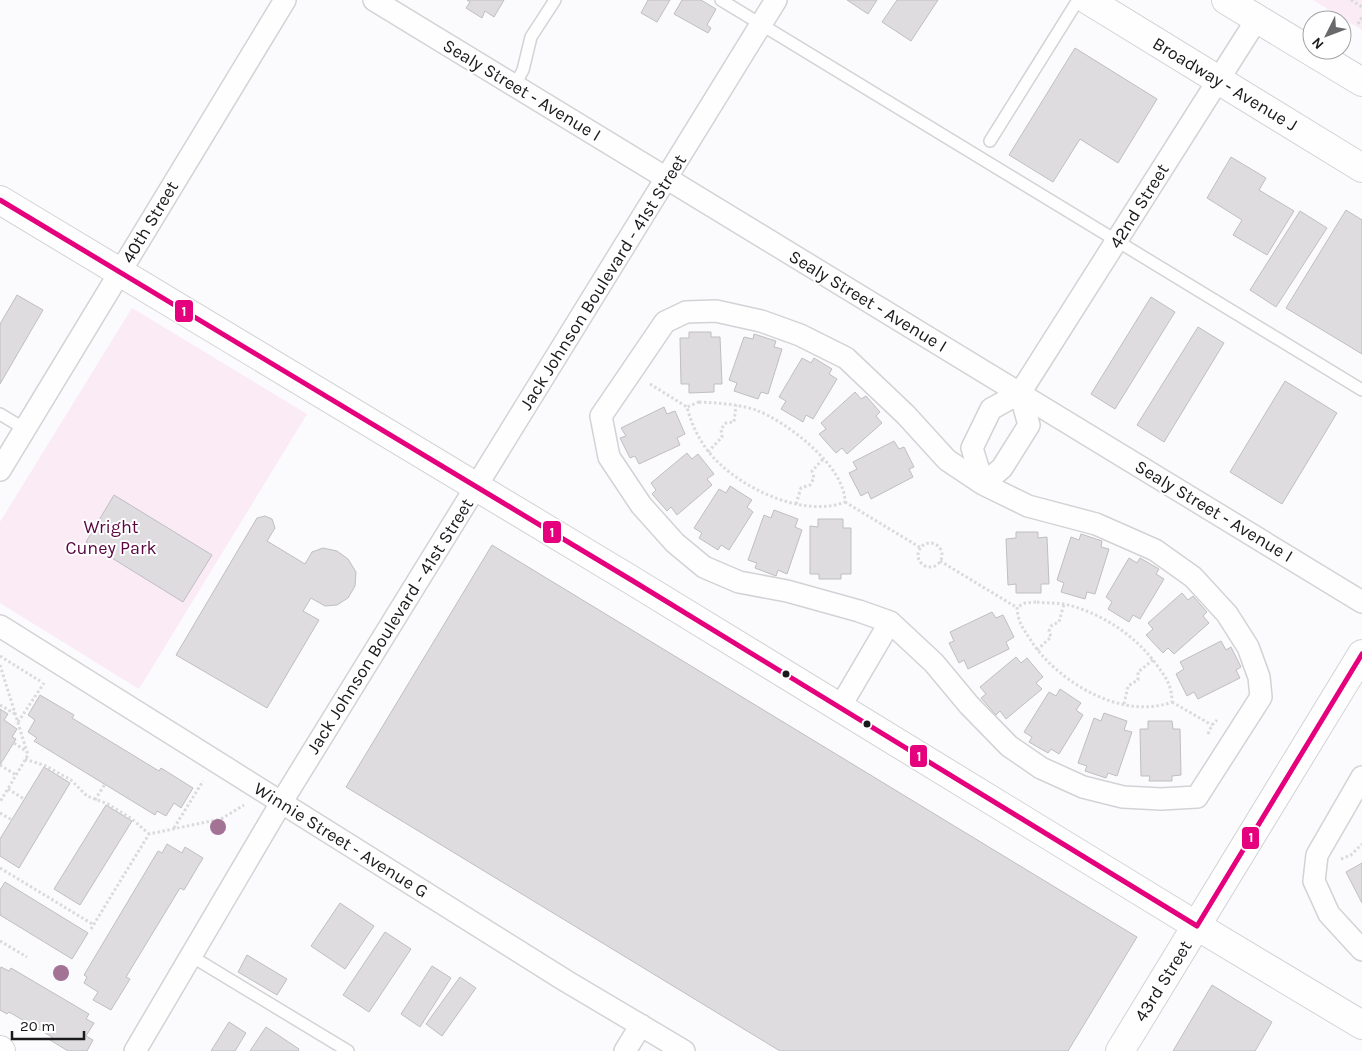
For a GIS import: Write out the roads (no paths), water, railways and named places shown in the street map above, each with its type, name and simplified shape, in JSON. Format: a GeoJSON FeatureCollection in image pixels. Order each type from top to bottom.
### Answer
{"type":"FeatureCollection","features":[{"type":"Feature","properties":{"kind":"street","name":"40th Street"},"geometry":{"type":"LineString","coordinates":[[0,470],[285,0]]}},
{"type":"Feature","properties":{"kind":"street","name":"Sealy Street - Avenue I"},"geometry":{"type":"LineString","coordinates":[[374,0],[1362,602]]}},
{"type":"Feature","properties":{"kind":"street","name":"Jack Johnson Boulevard - 41st Street"},"geometry":{"type":"LineString","coordinates":[[135,1051],[281,803],[776,0]]}},
{"type":"Feature","properties":{"kind":"street","name":"Broadway - Avenue J"},"geometry":{"type":"LineString","coordinates":[[1088,0],[1362,168]]}},
{"type":"Feature","properties":{"kind":"street"},"geometry":{"type":"LineString","coordinates":[[1226,0],[1362,82]]}},
{"type":"Feature","properties":{"kind":"street","name":"42nd Street"},"geometry":{"type":"LineString","coordinates":[[982,484],[972,448],[991,409],[1020,393],[1257,19]]}},
{"type":"Feature","properties":{"kind":"street"},"geometry":{"type":"LineString","coordinates":[[0,200],[840,707],[1362,1025]]}},
{"type":"Feature","properties":{"kind":"street"},"geometry":{"type":"LineString","coordinates":[[716,311],[761,321],[800,335],[846,358],[906,415],[947,460],[982,484],[1028,506],[1096,524],[1155,550],[1193,577],[1227,614],[1248,647],[1259,677],[1261,697],[1197,797],[1161,799],[1123,797],[1083,787],[1041,768],[1009,746],[969,705],[934,663],[890,622],[859,611],[787,591],[739,582],[704,568],[675,543],[640,505],[610,457],[601,416],[665,322],[686,312],[716,311]]}},
{"type":"Feature","properties":{"kind":"street"},"geometry":{"type":"LineString","coordinates":[[982,484],[1002,468],[1029,425],[1020,393]]}},
{"type":"Feature","properties":{"kind":"street"},"geometry":{"type":"LineString","coordinates":[[840,707],[890,622]]}},
{"type":"Feature","properties":{"kind":"street","name":"Winnie Street - Avenue G"},"geometry":{"type":"LineString","coordinates":[[0,626],[557,975],[684,1051]]}},
{"type":"Feature","properties":{"kind":"street","name":"43rd Street"},"geometry":{"type":"LineString","coordinates":[[1120,1051],[1362,654]]}},
{"type":"Feature","properties":{"kind":"street"},"geometry":{"type":"LineString","coordinates":[[1362,777],[1317,855],[1314,881],[1329,914],[1362,950]]}},
{"type":"Feature","properties":{"kind":"street"},"geometry":{"type":"LineString","coordinates":[[625,1051],[641,1024]]}},
{"type":"Feature","properties":{"kind":"lane"},"geometry":{"type":"LineString","coordinates":[[515,86],[523,70],[531,37],[555,0]]}},
{"type":"Feature","properties":{"kind":"lane"},"geometry":{"type":"LineString","coordinates":[[721,0],[1362,390]]}},
{"type":"Feature","properties":{"kind":"lane"},"geometry":{"type":"LineString","coordinates":[[990,140],[1078,0]]}},
{"type":"Feature","properties":{"kind":"lane"},"geometry":{"type":"LineString","coordinates":[[0,414],[25,429]]}},
{"type":"Feature","properties":{"kind":"lane"},"geometry":{"type":"LineString","coordinates":[[190,956],[348,1051]]}},
{"type":"Feature","properties":{"kind":"park label","name":"Wright Cuney Park"},"geometry":{"type":"Point","coordinates":[111,537]}}]}
